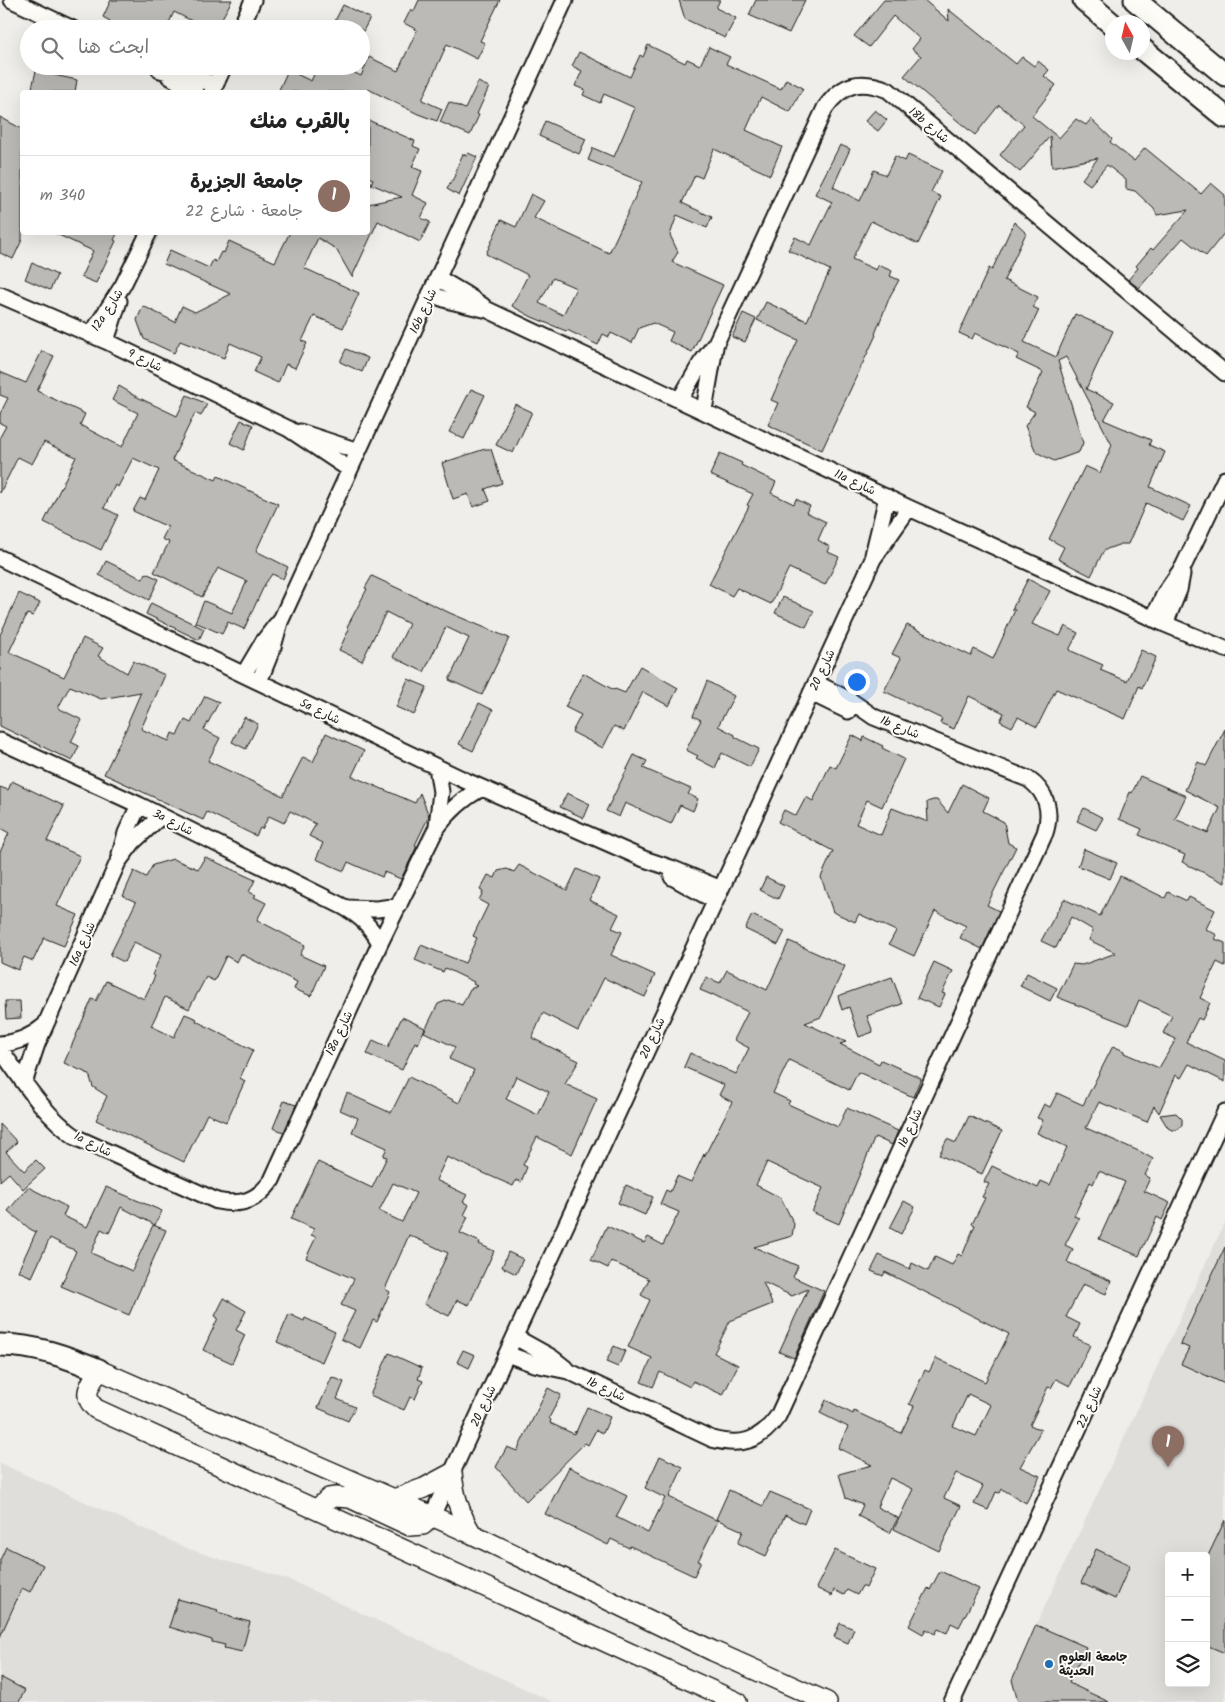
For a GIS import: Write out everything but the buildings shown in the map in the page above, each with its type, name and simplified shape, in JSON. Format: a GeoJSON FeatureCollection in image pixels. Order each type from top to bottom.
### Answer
{"type":"FeatureCollection","features":[{"type":"Feature","properties":{"kind":"main road"},"geometry":{"type":"LineString","coordinates":[[1084,0],[1105,18]]}},
{"type":"Feature","properties":{"kind":"main road"},"geometry":{"type":"LineString","coordinates":[[1134,0],[1225,75]]}},
{"type":"Feature","properties":{"kind":"main road"},"geometry":{"type":"LineString","coordinates":[[1150,56],[1225,117]]}},
{"type":"Feature","properties":{"kind":"main road"},"geometry":{"type":"LineString","coordinates":[[0,1345],[33,1348],[56,1353],[99,1370]]}},
{"type":"Feature","properties":{"kind":"street"},"geometry":{"type":"LineString","coordinates":[[12,0],[54,20]]}},
{"type":"Feature","properties":{"kind":"street"},"geometry":{"type":"LineString","coordinates":[[244,20],[254,0]]}},
{"type":"Feature","properties":{"kind":"street","name":"16b شارع"},"geometry":{"type":"LineString","coordinates":[[259,682],[273,647],[280,622],[565,0]]}},
{"type":"Feature","properties":{"kind":"street"},"geometry":{"type":"LineString","coordinates":[[168,75],[193,90]]}},
{"type":"Feature","properties":{"kind":"street"},"geometry":{"type":"LineString","coordinates":[[176,75],[214,88],[220,75]]}},
{"type":"Feature","properties":{"kind":"street","name":"18b شارع"},"geometry":{"type":"LineString","coordinates":[[680,399],[701,363],[716,343],[825,108],[833,96],[845,88],[858,84],[874,84],[888,90],[1225,373]]}},
{"type":"Feature","properties":{"kind":"street","name":"12a شارع"},"geometry":{"type":"LineString","coordinates":[[91,335],[123,285],[148,235]]}},
{"type":"Feature","properties":{"kind":"street","name":"11a شارع"},"geometry":{"type":"LineString","coordinates":[[438,278],[488,310],[704,410],[887,498],[1159,622],[1225,649]]}},
{"type":"Feature","properties":{"kind":"street","name":"12a شارع"},"geometry":{"type":"LineString","coordinates":[[106,342],[123,285]]}},
{"type":"Feature","properties":{"kind":"street","name":"11a شارع"},"geometry":{"type":"LineString","coordinates":[[430,294],[488,310]]}},
{"type":"Feature","properties":{"kind":"street","name":"شارع 9"},"geometry":{"type":"LineString","coordinates":[[0,295],[91,335],[289,429],[358,451]]}},
{"type":"Feature","properties":{"kind":"street","name":"18b شارع"},"geometry":{"type":"LineString","coordinates":[[704,410],[716,343]]}},
{"type":"Feature","properties":{"kind":"street","name":"شارع 9"},"geometry":{"type":"LineString","coordinates":[[289,429],[350,469]]}},
{"type":"Feature","properties":{"kind":"street"},"geometry":{"type":"LineString","coordinates":[[1159,622],[1166,593],[1183,567],[1225,479]]}},
{"type":"Feature","properties":{"kind":"street","name":"شارع 20"},"geometry":{"type":"LineString","coordinates":[[432,1516],[872,559],[887,498]]}},
{"type":"Feature","properties":{"kind":"street","name":"شارع 20"},"geometry":{"type":"LineString","coordinates":[[872,559],[910,508]]}},
{"type":"Feature","properties":{"kind":"street","name":"5a شارع"},"geometry":{"type":"LineString","coordinates":[[0,558],[437,767],[644,859],[668,875],[718,895]]}},
{"type":"Feature","properties":{"kind":"street","name":"16b شارع"},"geometry":{"type":"LineString","coordinates":[[244,674],[263,642],[280,622]]}},
{"type":"Feature","properties":{"kind":"street","name":"1b شارع"},"geometry":{"type":"LineString","coordinates":[[507,1354],[534,1364],[568,1371],[712,1439],[726,1443],[742,1443],[757,1438],[769,1428],[782,1407],[1048,824],[1049,814],[1042,792],[1028,779],[874,717],[847,710],[813,688]]}},
{"type":"Feature","properties":{"kind":"street","name":"3a شارع"},"geometry":{"type":"LineString","coordinates":[[0,741],[139,805],[344,907],[358,915],[369,926],[380,943]]}},
{"type":"Feature","properties":{"kind":"street","name":"18a شارع"},"geometry":{"type":"LineString","coordinates":[[436,829],[441,792],[437,767]]}},
{"type":"Feature","properties":{"kind":"street","name":"18a شارع"},"geometry":{"type":"LineString","coordinates":[[217,1201],[229,1204],[242,1203],[259,1194],[272,1180],[380,943],[436,829],[461,801],[482,788]]}},
{"type":"Feature","properties":{"kind":"street","name":"16a شارع"},"geometry":{"type":"LineString","coordinates":[[24,1083],[37,1044],[118,862],[126,833],[139,805]]}},
{"type":"Feature","properties":{"kind":"street","name":"16a شارع"},"geometry":{"type":"LineString","coordinates":[[118,862],[137,837],[161,816]]}},
{"type":"Feature","properties":{"kind":"street","name":"3a شارع"},"geometry":{"type":"LineString","coordinates":[[344,907],[377,910],[399,906]]}},
{"type":"Feature","properties":{"kind":"street"},"geometry":{"type":"LineString","coordinates":[[0,1044],[23,1040],[35,1034],[45,1025]]}},
{"type":"Feature","properties":{"kind":"street","name":"1a شارع"},"geometry":{"type":"LineString","coordinates":[[0,1049],[49,1115],[77,1138],[217,1201]]}},
{"type":"Feature","properties":{"kind":"street","name":"شارع 22"},"geometry":{"type":"LineString","coordinates":[[953,1702],[1225,1112]]}},
{"type":"Feature","properties":{"kind":"street","name":"1b شارع"},"geometry":{"type":"LineString","coordinates":[[515,1337],[551,1357],[568,1371]]}},
{"type":"Feature","properties":{"kind":"street"},"geometry":{"type":"LineString","coordinates":[[737,1702],[96,1409],[91,1405],[87,1394],[99,1370],[394,1498],[713,1651],[827,1702]]}},
{"type":"Feature","properties":{"kind":"street"},"geometry":{"type":"LineString","coordinates":[[394,1498],[424,1488],[452,1473],[460,1512],[472,1534]]}},
{"type":"Feature","properties":{"kind":"street"},"geometry":{"type":"LineString","coordinates":[[317,1509],[329,1498],[344,1497],[410,1526],[423,1525],[432,1516]]}},
{"type":"Feature","properties":{"kind":"shaded area"},"geometry":{"type":"Polygon","coordinates":[[[1225,1222],[1225,1702],[1109,1702],[1069,1683],[1036,1625],[1225,1222]]]}},
{"type":"Feature","properties":{"kind":"shaded area"},"geometry":{"type":"Polygon","coordinates":[[[0,1463],[186,1548],[292,1581],[553,1702],[0,1702],[0,1463]]]}},
{"type":"Feature","properties":{"kind":"place","name":"جامعة الجزيرة"},"geometry":{"type":"Point","coordinates":[1168,1467]}},
{"type":"Feature","properties":{"kind":"place","name":"جامعة العلوم الحديثة"},"geometry":{"type":"Point","coordinates":[1049,1664]}}]}
